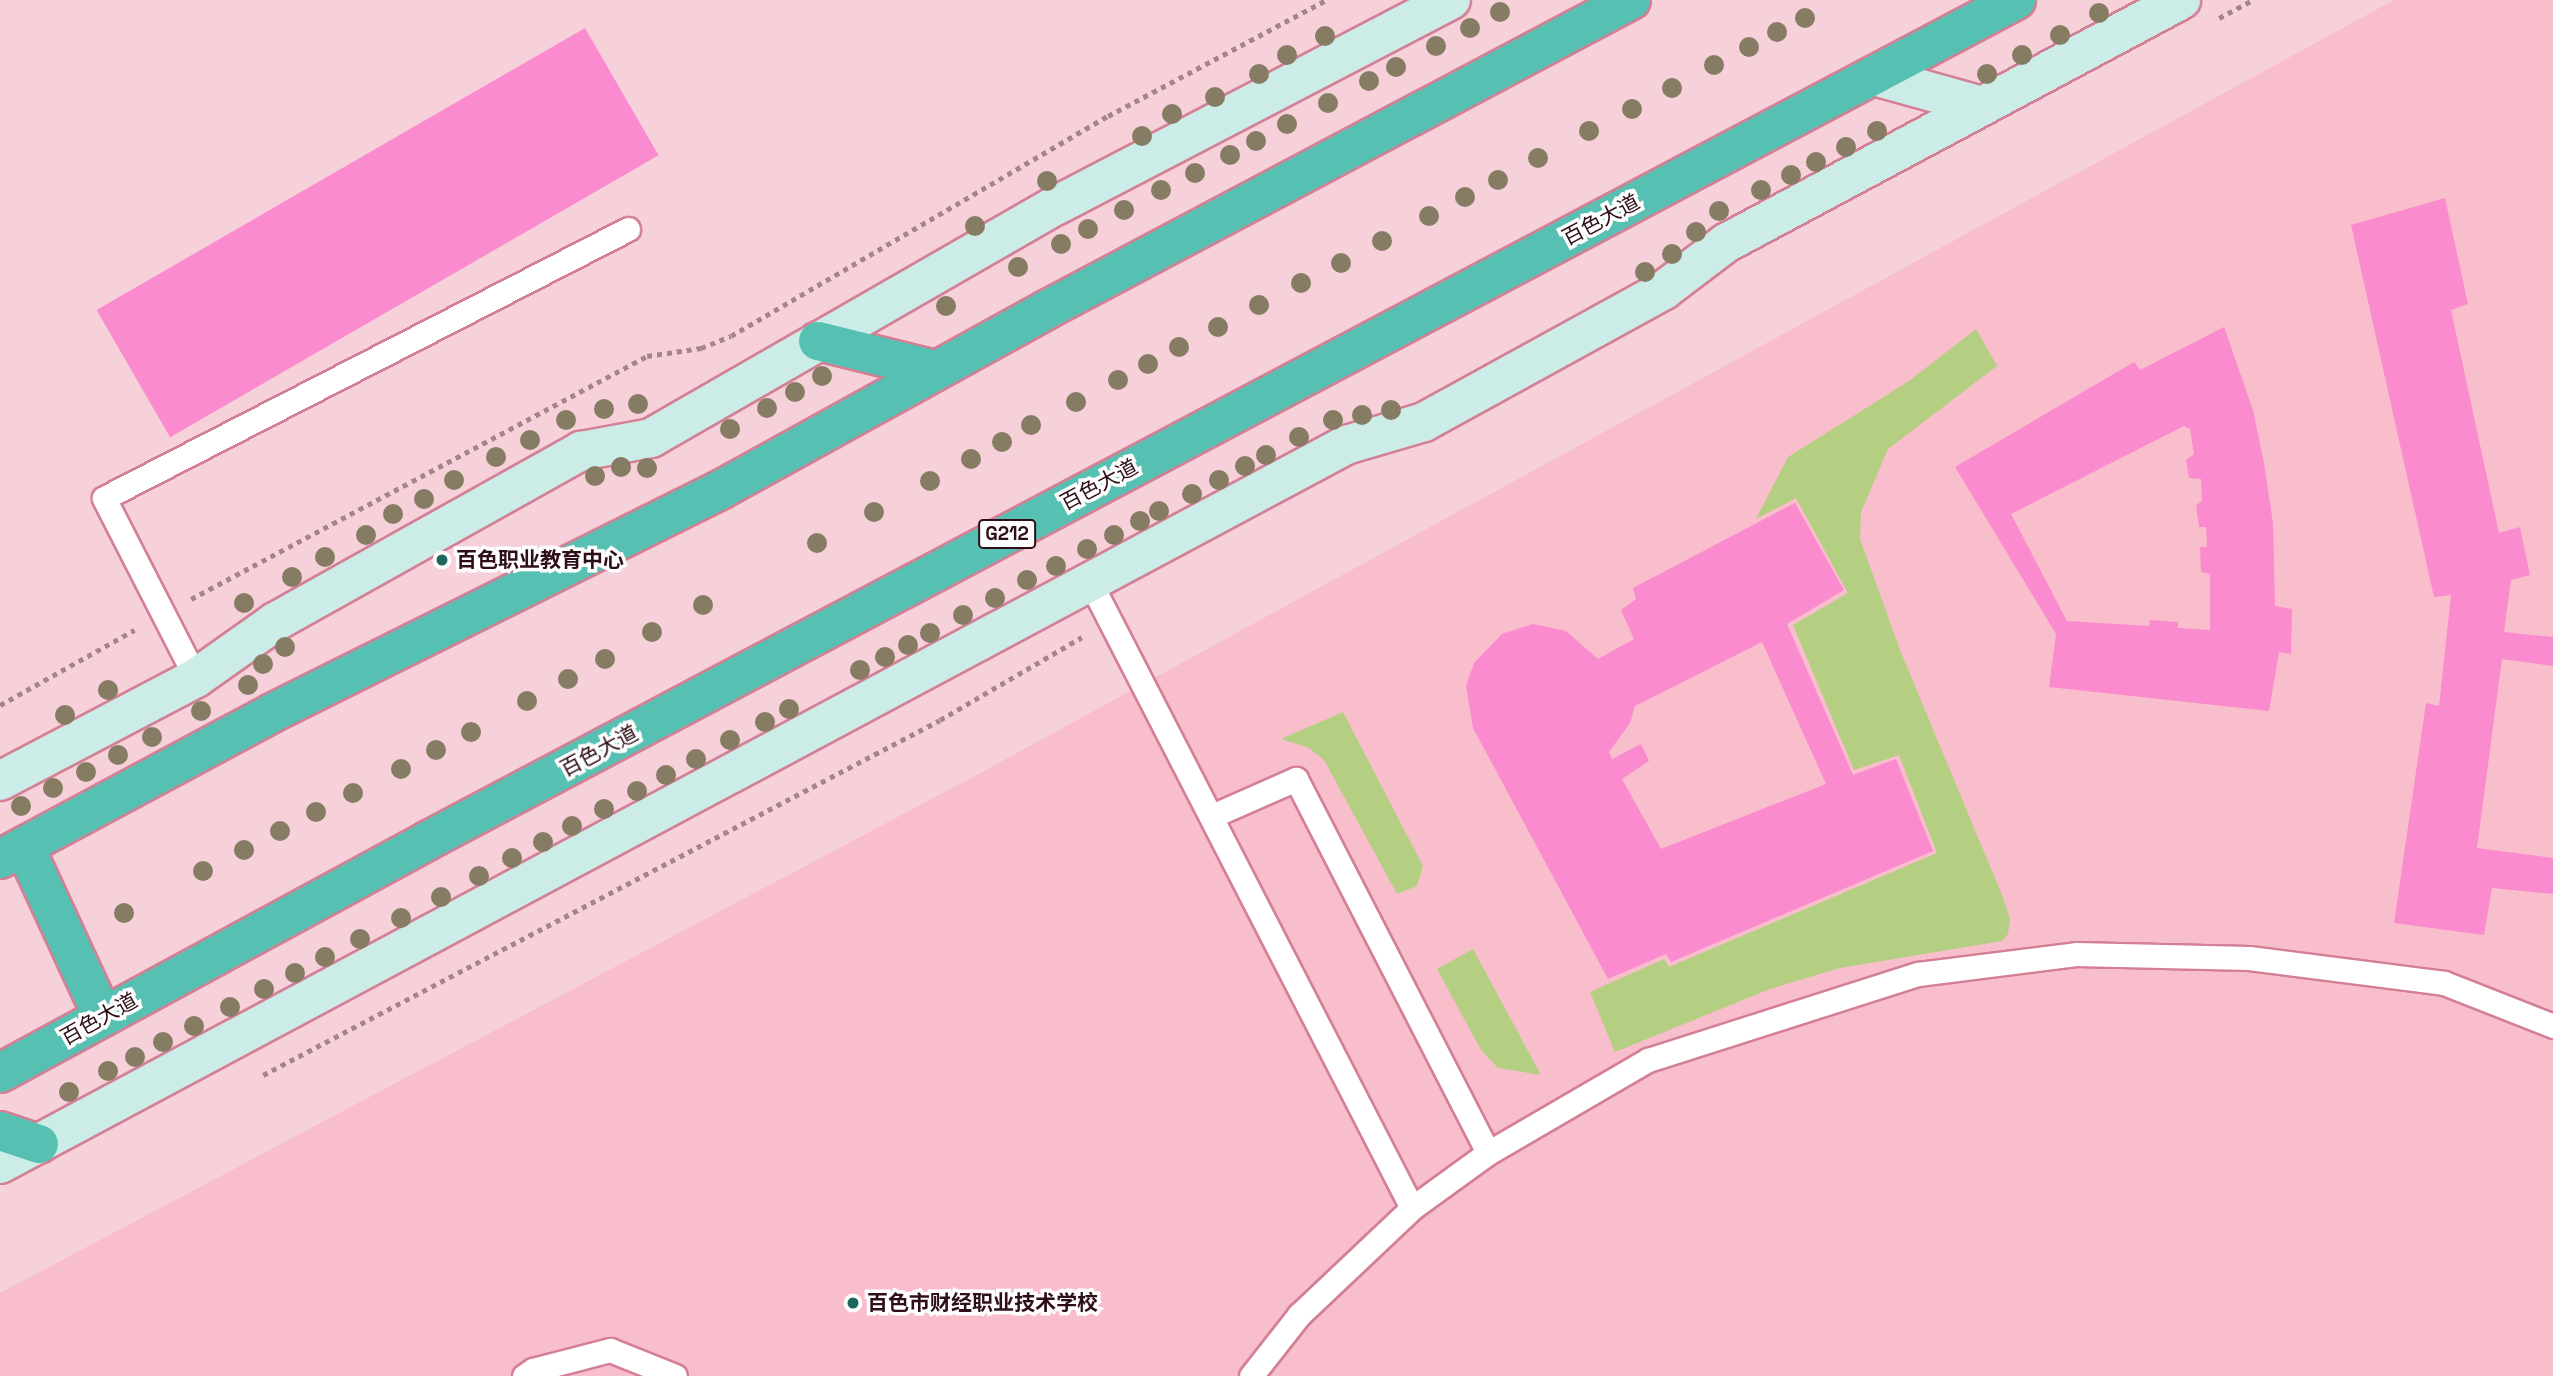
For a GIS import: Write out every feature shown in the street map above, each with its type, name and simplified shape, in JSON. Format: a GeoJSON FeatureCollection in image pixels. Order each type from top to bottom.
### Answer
{"type":"FeatureCollection","features":[{"type":"Feature","properties":{"kind":"highway"},"geometry":{"type":"LineString","coordinates":[[103,1017],[12,853],[284,706],[722,489],[936,370],[1631,0]]}},
{"type":"Feature","properties":{"kind":"highway","name":"百色大道"},"geometry":{"type":"LineString","coordinates":[[0,1073],[2016,0]]}},
{"type":"Feature","properties":{"kind":"highway"},"geometry":{"type":"LineString","coordinates":[[818,341],[936,370]]}},
{"type":"Feature","properties":{"kind":"highway"},"geometry":{"type":"LineString","coordinates":[[0,1131],[39,1144]]}},
{"type":"Feature","properties":{"kind":"street"},"geometry":{"type":"LineString","coordinates":[[0,781],[196,678],[275,622],[581,451],[651,438],[1057,205],[1451,0]]}},
{"type":"Feature","properties":{"kind":"street"},"geometry":{"type":"LineString","coordinates":[[0,1164],[1089,579],[1346,445],[1424,422],[1664,290],[1726,243],[2181,0]]}},
{"type":"Feature","properties":{"kind":"street"},"geometry":{"type":"LineString","coordinates":[[1874,76],[1982,106]]}},
{"type":"Feature","properties":{"kind":"lane"},"geometry":{"type":"LineString","coordinates":[[196,678],[104,498],[628,229]]}},
{"type":"Feature","properties":{"kind":"lane"},"geometry":{"type":"LineString","coordinates":[[1089,579],[1412,1208]]}},
{"type":"Feature","properties":{"kind":"lane"},"geometry":{"type":"LineString","coordinates":[[1212,816],[1296,779],[1488,1153]]}},
{"type":"Feature","properties":{"kind":"lane"},"geometry":{"type":"LineString","coordinates":[[1251,1376],[1298,1315],[1412,1208],[1488,1153],[1648,1060],[1918,974],[2076,954],[2249,958],[2444,983],[2553,1026]]}},
{"type":"Feature","properties":{"kind":"lane"},"geometry":{"type":"LineString","coordinates":[[524,1376],[533,1370],[610,1350],[675,1376]]}},
{"type":"Feature","properties":{"kind":"path"},"geometry":{"type":"LineString","coordinates":[[0,705],[164,614],[647,356],[701,348],[732,336],[1108,116],[1326,0]]}},
{"type":"Feature","properties":{"kind":"shaded area"},"geometry":{"type":"Polygon","coordinates":[[[2394,0],[2553,0],[2553,1376],[0,1376],[0,1293],[973,777],[2394,0]]]}},
{"type":"Feature","properties":{"kind":"green space"},"geometry":{"type":"Polygon","coordinates":[[[1976,329],[1997,366],[1888,449],[1861,512],[1860,539],[1900,650],[2002,895],[2010,919],[2008,934],[2002,941],[1840,968],[1770,989],[1615,1052],[1590,992],[1664,959],[1669,967],[1937,853],[1899,755],[1854,770],[1793,625],[1848,593],[1796,498],[1756,519],[1788,457],[1909,381],[1976,329]]]}},
{"type":"Feature","properties":{"kind":"green space"},"geometry":{"type":"Polygon","coordinates":[[[1343,712],[1423,866],[1417,886],[1397,894],[1324,760],[1309,748],[1281,739],[1343,712]]]}},
{"type":"Feature","properties":{"kind":"green space"},"geometry":{"type":"Polygon","coordinates":[[[1473,949],[1541,1075],[1498,1068],[1481,1050],[1437,969],[1473,949]]]}},
{"type":"Feature","properties":{"kind":"building"},"geometry":{"type":"Polygon","coordinates":[[[585,28],[658,155],[170,437],[97,310],[585,28]]]}},
{"type":"Feature","properties":{"kind":"building"},"geometry":{"type":"Polygon","coordinates":[[[2445,198],[2468,304],[2451,310],[2499,533],[2520,527],[2530,575],[2511,580],[2504,632],[2553,637],[2553,666],[2502,659],[2477,848],[2553,858],[2553,894],[2492,888],[2484,935],[2394,923],[2426,703],[2439,706],[2451,595],[2434,597],[2351,225],[2445,198]]]}},
{"type":"Feature","properties":{"kind":"building"},"geometry":{"type":"Polygon","coordinates":[[[2224,327],[2253,410],[2264,463],[2273,523],[2275,606],[2292,609],[2291,654],[2279,652],[2269,711],[2049,687],[2056,634],[1955,467],[2134,362],[2140,370],[2224,327]],[[2184,426],[2011,514],[2067,621],[2149,626],[2150,620],[2178,622],[2178,628],[2210,630],[2210,574],[2201,572],[2200,547],[2207,547],[2206,527],[2199,527],[2196,505],[2202,501],[2201,479],[2189,478],[2186,460],[2194,454],[2190,429],[2184,426]]]}},
{"type":"Feature","properties":{"kind":"building"},"geometry":{"type":"Polygon","coordinates":[[[1795,503],[1844,590],[1787,624],[1853,775],[1896,759],[1933,851],[1671,962],[1666,954],[1608,979],[1473,728],[1466,686],[1474,663],[1502,634],[1533,624],[1566,631],[1598,659],[1634,639],[1621,610],[1636,599],[1633,588],[1795,503]],[[1762,642],[1635,706],[1630,723],[1609,752],[1612,759],[1641,744],[1649,761],[1622,779],[1661,849],[1826,784],[1762,642]]]}},
{"type":"Feature","properties":{"kind":"place","name":"百色职业教育中心"},"geometry":{"type":"Point","coordinates":[442,560]}},
{"type":"Feature","properties":{"kind":"place","name":"百色市财经职业技术学校"},"geometry":{"type":"Point","coordinates":[853,1303]}}]}
